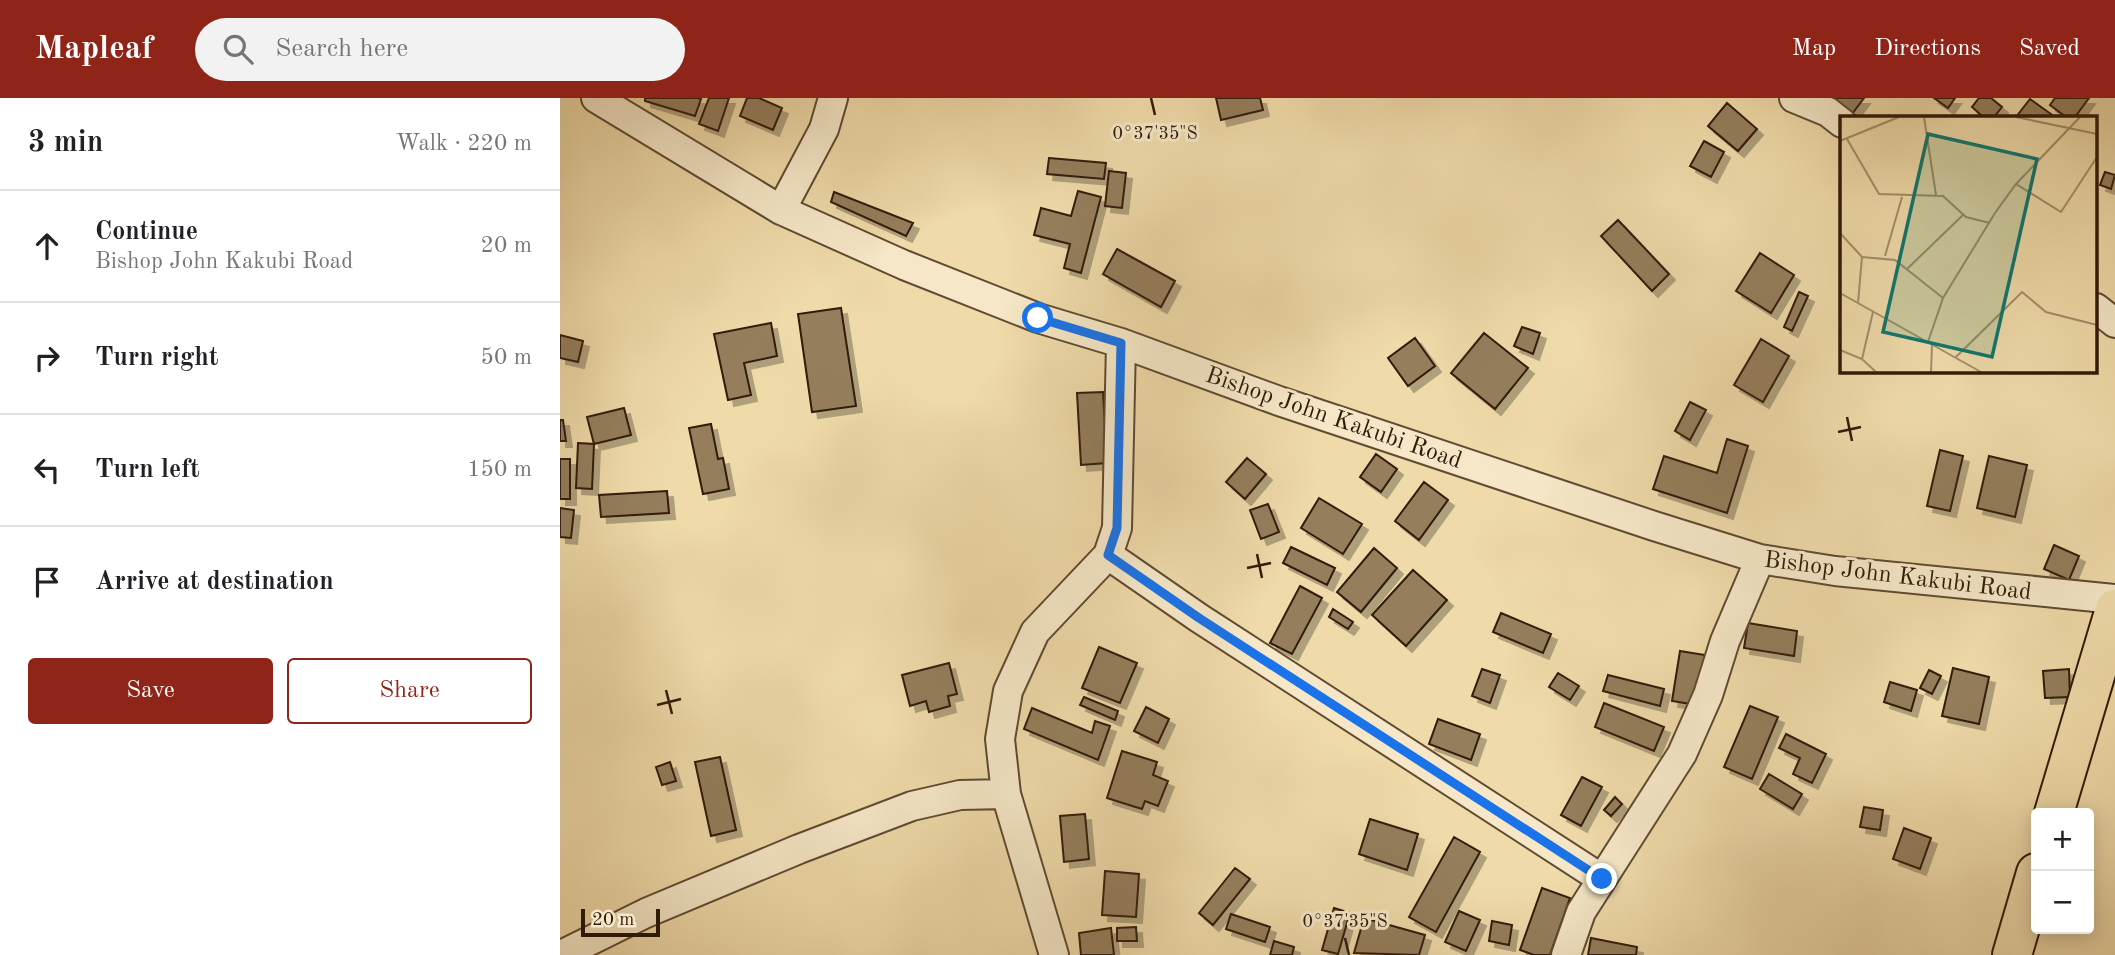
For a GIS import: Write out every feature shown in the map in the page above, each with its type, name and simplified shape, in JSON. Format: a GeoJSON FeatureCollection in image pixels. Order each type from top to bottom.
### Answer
{"type":"FeatureCollection","features":[{"type":"Feature","properties":{"kind":"main road"},"geometry":{"type":"LineString","coordinates":[[2055,808],[2115,609]]}},
{"type":"Feature","properties":{"kind":"main road"},"geometry":{"type":"LineString","coordinates":[[2012,955],[2031,890]]}},
{"type":"Feature","properties":{"kind":"street","name":"Bishop John Kakubi Road"},"geometry":{"type":"LineString","coordinates":[[596,98],[781,211],[904,265],[1038,318],[1121,343],[1279,401],[1760,559],[1835,571],[2115,599]]}},
{"type":"Feature","properties":{"kind":"street"},"geometry":{"type":"LineString","coordinates":[[781,211],[824,130],[833,98]]}},
{"type":"Feature","properties":{"kind":"street"},"geometry":{"type":"LineString","coordinates":[[1794,98],[1828,113],[1840,122]]}},
{"type":"Feature","properties":{"kind":"street"},"geometry":{"type":"LineString","coordinates":[[2098,310],[2115,323]]}},
{"type":"Feature","properties":{"kind":"street"},"geometry":{"type":"LineString","coordinates":[[1054,955],[1006,794],[1000,739],[1008,691],[1035,632],[1108,555],[1117,528],[1121,343]]}},
{"type":"Feature","properties":{"kind":"street"},"geometry":{"type":"LineString","coordinates":[[1108,555],[1222,633],[1602,879]]}},
{"type":"Feature","properties":{"kind":"street"},"geometry":{"type":"LineString","coordinates":[[1566,955],[1581,912],[1682,754],[1708,695],[1725,641],[1760,559]]}},
{"type":"Feature","properties":{"kind":"street"},"geometry":{"type":"LineString","coordinates":[[561,955],[646,913],[799,849],[912,806],[960,795],[1006,794]]}},
{"type":"Feature","properties":{"kind":"building"},"geometry":{"type":"Polygon","coordinates":[[[645,98],[701,99],[695,116],[645,101],[645,98]]]}},
{"type":"Feature","properties":{"kind":"building"},"geometry":{"type":"Polygon","coordinates":[[[709,98],[729,98],[718,131],[699,124],[709,98]]]}},
{"type":"Feature","properties":{"kind":"building"},"geometry":{"type":"Polygon","coordinates":[[[747,98],[759,98],[782,108],[773,130],[740,116],[747,98]]]}},
{"type":"Feature","properties":{"kind":"building"},"geometry":{"type":"Polygon","coordinates":[[[1216,98],[1260,98],[1263,110],[1221,120],[1216,98]]]}},
{"type":"Feature","properties":{"kind":"building"},"geometry":{"type":"Polygon","coordinates":[[[1830,98],[1864,98],[1852,114],[1830,98]]]}},
{"type":"Feature","properties":{"kind":"building"},"geometry":{"type":"Polygon","coordinates":[[[1934,98],[1955,98],[1948,108],[1934,98]]]}},
{"type":"Feature","properties":{"kind":"building"},"geometry":{"type":"Polygon","coordinates":[[[1979,98],[1991,98],[2002,107],[1995,116],[1982,116],[1972,107],[1979,98]]]}},
{"type":"Feature","properties":{"kind":"building"},"geometry":{"type":"Polygon","coordinates":[[[2055,98],[2089,98],[2076,116],[2065,116],[2050,105],[2055,98]]]}},
{"type":"Feature","properties":{"kind":"building"},"geometry":{"type":"Polygon","coordinates":[[[2030,99],[2054,116],[2017,116],[2030,99]]]}},
{"type":"Feature","properties":{"kind":"building"},"geometry":{"type":"Polygon","coordinates":[[[1727,103],[1757,129],[1738,151],[1708,126],[1727,103]]]}},
{"type":"Feature","properties":{"kind":"building"},"geometry":{"type":"Polygon","coordinates":[[[1704,141],[1724,152],[1711,177],[1690,166],[1704,141]]]}},
{"type":"Feature","properties":{"kind":"building"},"geometry":{"type":"Polygon","coordinates":[[[1049,158],[1106,163],[1104,179],[1047,174],[1049,158]]]}},
{"type":"Feature","properties":{"kind":"building"},"geometry":{"type":"Polygon","coordinates":[[[1109,171],[1126,173],[1122,208],[1105,206],[1109,171]]]}},
{"type":"Feature","properties":{"kind":"building"},"geometry":{"type":"Polygon","coordinates":[[[2105,172],[2115,175],[2111,189],[2100,185],[2105,172]]]}},
{"type":"Feature","properties":{"kind":"building"},"geometry":{"type":"Polygon","coordinates":[[[1078,191],[1101,197],[1081,273],[1064,268],[1070,244],[1034,235],[1041,208],[1071,216],[1078,191]]]}},
{"type":"Feature","properties":{"kind":"building"},"geometry":{"type":"Polygon","coordinates":[[[834,192],[913,223],[906,236],[831,202],[834,192]]]}},
{"type":"Feature","properties":{"kind":"building"},"geometry":{"type":"Polygon","coordinates":[[[1618,220],[1669,274],[1652,291],[1601,236],[1618,220]]]}},
{"type":"Feature","properties":{"kind":"building"},"geometry":{"type":"Polygon","coordinates":[[[1117,249],[1175,281],[1161,307],[1103,274],[1117,249]]]}},
{"type":"Feature","properties":{"kind":"building"},"geometry":{"type":"Polygon","coordinates":[[[1760,253],[1794,275],[1771,313],[1736,291],[1760,253]]]}},
{"type":"Feature","properties":{"kind":"building"},"geometry":{"type":"Polygon","coordinates":[[[1799,292],[1808,296],[1792,331],[1784,327],[1799,292]]]}},
{"type":"Feature","properties":{"kind":"building"},"geometry":{"type":"Polygon","coordinates":[[[841,308],[856,406],[812,412],[798,314],[841,308]]]}},
{"type":"Feature","properties":{"kind":"building"},"geometry":{"type":"Polygon","coordinates":[[[771,323],[777,356],[744,363],[751,395],[728,400],[714,334],[771,323]]]}},
{"type":"Feature","properties":{"kind":"building"},"geometry":{"type":"Polygon","coordinates":[[[1522,327],[1540,333],[1533,354],[1514,346],[1522,327]]]}},
{"type":"Feature","properties":{"kind":"building"},"geometry":{"type":"Polygon","coordinates":[[[1484,333],[1528,368],[1495,409],[1451,373],[1484,333]]]}},
{"type":"Feature","properties":{"kind":"building"},"geometry":{"type":"Polygon","coordinates":[[[560,335],[583,341],[578,362],[560,358],[560,335]]]}},
{"type":"Feature","properties":{"kind":"building"},"geometry":{"type":"Polygon","coordinates":[[[1415,338],[1435,366],[1408,386],[1388,358],[1415,338]]]}},
{"type":"Feature","properties":{"kind":"building"},"geometry":{"type":"Polygon","coordinates":[[[1761,339],[1789,356],[1763,402],[1734,385],[1761,339]]]}},
{"type":"Feature","properties":{"kind":"building"},"geometry":{"type":"Polygon","coordinates":[[[1103,392],[1107,463],[1081,465],[1077,393],[1103,392]]]}},
{"type":"Feature","properties":{"kind":"building"},"geometry":{"type":"Polygon","coordinates":[[[1690,402],[1706,410],[1690,440],[1675,431],[1690,402]]]}},
{"type":"Feature","properties":{"kind":"building"},"geometry":{"type":"Polygon","coordinates":[[[624,408],[631,435],[594,444],[587,417],[624,408]]]}},
{"type":"Feature","properties":{"kind":"building"},"geometry":{"type":"Polygon","coordinates":[[[560,420],[563,420],[566,441],[560,441],[560,420]]]}},
{"type":"Feature","properties":{"kind":"building"},"geometry":{"type":"Polygon","coordinates":[[[711,424],[718,459],[723,458],[729,489],[703,494],[689,428],[711,424]]]}},
{"type":"Feature","properties":{"kind":"building"},"geometry":{"type":"Polygon","coordinates":[[[1727,439],[1748,446],[1727,513],[1653,489],[1664,456],[1717,473],[1727,439]]]}},
{"type":"Feature","properties":{"kind":"building"},"geometry":{"type":"Polygon","coordinates":[[[578,443],[594,444],[592,489],[576,488],[578,443]]]}},
{"type":"Feature","properties":{"kind":"building"},"geometry":{"type":"Polygon","coordinates":[[[1940,450],[1963,456],[1950,511],[1927,506],[1940,450]]]}},
{"type":"Feature","properties":{"kind":"building"},"geometry":{"type":"Polygon","coordinates":[[[1376,454],[1397,469],[1381,492],[1360,477],[1376,454]]]}},
{"type":"Feature","properties":{"kind":"building"},"geometry":{"type":"Polygon","coordinates":[[[1989,456],[2027,465],[2015,517],[1977,508],[1989,456]]]}},
{"type":"Feature","properties":{"kind":"building"},"geometry":{"type":"Polygon","coordinates":[[[1247,458],[1266,474],[1245,499],[1226,482],[1247,458]]]}},
{"type":"Feature","properties":{"kind":"building"},"geometry":{"type":"Polygon","coordinates":[[[560,459],[570,459],[570,499],[560,499],[560,459]]]}},
{"type":"Feature","properties":{"kind":"building"},"geometry":{"type":"Polygon","coordinates":[[[1424,482],[1448,500],[1419,540],[1395,521],[1424,482]]]}},
{"type":"Feature","properties":{"kind":"building"},"geometry":{"type":"Polygon","coordinates":[[[667,491],[669,513],[601,517],[599,495],[667,491]]]}},
{"type":"Feature","properties":{"kind":"building"},"geometry":{"type":"Polygon","coordinates":[[[1319,498],[1362,524],[1343,554],[1301,528],[1319,498]]]}},
{"type":"Feature","properties":{"kind":"building"},"geometry":{"type":"Polygon","coordinates":[[[1268,504],[1279,532],[1261,539],[1250,510],[1268,504]]]}},
{"type":"Feature","properties":{"kind":"building"},"geometry":{"type":"Polygon","coordinates":[[[560,508],[574,510],[571,538],[560,537],[560,508]]]}},
{"type":"Feature","properties":{"kind":"building"},"geometry":{"type":"Polygon","coordinates":[[[2054,545],[2079,556],[2069,580],[2044,569],[2054,545]]]}},
{"type":"Feature","properties":{"kind":"building"},"geometry":{"type":"Polygon","coordinates":[[[1291,547],[1335,568],[1327,585],[1283,563],[1291,547]]]}},
{"type":"Feature","properties":{"kind":"building"},"geometry":{"type":"Polygon","coordinates":[[[1374,548],[1397,568],[1361,612],[1337,592],[1374,548]]]}},
{"type":"Feature","properties":{"kind":"building"},"geometry":{"type":"Polygon","coordinates":[[[1413,570],[1447,600],[1406,646],[1372,615],[1413,570]]]}},
{"type":"Feature","properties":{"kind":"building"},"geometry":{"type":"Polygon","coordinates":[[[1300,586],[1322,598],[1292,654],[1270,643],[1300,586]]]}},
{"type":"Feature","properties":{"kind":"building"},"geometry":{"type":"Polygon","coordinates":[[[1333,609],[1353,622],[1348,629],[1329,617],[1333,609]]]}},
{"type":"Feature","properties":{"kind":"building"},"geometry":{"type":"Polygon","coordinates":[[[1501,613],[1551,634],[1543,653],[1493,632],[1501,613]]]}},
{"type":"Feature","properties":{"kind":"building"},"geometry":{"type":"Polygon","coordinates":[[[1748,623],[1797,631],[1794,656],[1744,648],[1748,623]]]}},
{"type":"Feature","properties":{"kind":"building"},"geometry":{"type":"Polygon","coordinates":[[[1099,647],[1137,663],[1120,703],[1082,688],[1099,647]]]}},
{"type":"Feature","properties":{"kind":"building"},"geometry":{"type":"Polygon","coordinates":[[[1680,651],[1705,655],[1697,705],[1672,701],[1680,651]]]}},
{"type":"Feature","properties":{"kind":"building"},"geometry":{"type":"Polygon","coordinates":[[[949,663],[957,694],[948,696],[950,706],[929,712],[926,701],[910,706],[902,675],[949,663]]]}},
{"type":"Feature","properties":{"kind":"building"},"geometry":{"type":"Polygon","coordinates":[[[1953,668],[1989,677],[1979,724],[1942,716],[1953,668]]]}},
{"type":"Feature","properties":{"kind":"building"},"geometry":{"type":"Polygon","coordinates":[[[1482,669],[1500,675],[1490,703],[1472,696],[1482,669]]]}},
{"type":"Feature","properties":{"kind":"building"},"geometry":{"type":"Polygon","coordinates":[[[2069,669],[2070,697],[2045,698],[2043,671],[2069,669]]]}},
{"type":"Feature","properties":{"kind":"building"},"geometry":{"type":"Polygon","coordinates":[[[1929,670],[1941,676],[1932,694],[1920,688],[1929,670]]]}},
{"type":"Feature","properties":{"kind":"building"},"geometry":{"type":"Polygon","coordinates":[[[1558,673],[1579,686],[1570,700],[1549,687],[1558,673]]]}},
{"type":"Feature","properties":{"kind":"building"},"geometry":{"type":"Polygon","coordinates":[[[1608,675],[1664,689],[1660,706],[1603,691],[1608,675]]]}},
{"type":"Feature","properties":{"kind":"building"},"geometry":{"type":"Polygon","coordinates":[[[1890,682],[1917,690],[1911,711],[1884,702],[1890,682]]]}},
{"type":"Feature","properties":{"kind":"building"},"geometry":{"type":"Polygon","coordinates":[[[1084,697],[1118,711],[1115,720],[1080,705],[1084,697]]]}},
{"type":"Feature","properties":{"kind":"building"},"geometry":{"type":"Polygon","coordinates":[[[1604,703],[1664,727],[1654,751],[1595,727],[1604,703]]]}},
{"type":"Feature","properties":{"kind":"building"},"geometry":{"type":"Polygon","coordinates":[[[1750,706],[1778,717],[1752,779],[1724,767],[1750,706]]]}},
{"type":"Feature","properties":{"kind":"building"},"geometry":{"type":"Polygon","coordinates":[[[1146,707],[1169,719],[1158,743],[1134,731],[1146,707]]]}},
{"type":"Feature","properties":{"kind":"building"},"geometry":{"type":"Polygon","coordinates":[[[1032,708],[1092,733],[1095,721],[1110,726],[1098,760],[1024,729],[1032,708]]]}},
{"type":"Feature","properties":{"kind":"building"},"geometry":{"type":"Polygon","coordinates":[[[1438,719],[1480,734],[1471,760],[1429,744],[1438,719]]]}},
{"type":"Feature","properties":{"kind":"building"},"geometry":{"type":"Polygon","coordinates":[[[1786,734],[1826,754],[1812,783],[1793,774],[1800,758],[1779,748],[1786,734]]]}},
{"type":"Feature","properties":{"kind":"building"},"geometry":{"type":"Polygon","coordinates":[[[1122,751],[1157,762],[1153,775],[1168,781],[1158,806],[1145,801],[1142,809],[1107,798],[1122,751]]]}},
{"type":"Feature","properties":{"kind":"building"},"geometry":{"type":"Polygon","coordinates":[[[720,757],[736,830],[711,836],[695,762],[720,757]]]}},
{"type":"Feature","properties":{"kind":"building"},"geometry":{"type":"Polygon","coordinates":[[[670,762],[676,781],[662,785],[656,767],[670,762]]]}},
{"type":"Feature","properties":{"kind":"building"},"geometry":{"type":"Polygon","coordinates":[[[1769,774],[1802,794],[1793,809],[1760,789],[1769,774]]]}},
{"type":"Feature","properties":{"kind":"building"},"geometry":{"type":"Polygon","coordinates":[[[1582,777],[1602,787],[1581,826],[1561,815],[1582,777]]]}},
{"type":"Feature","properties":{"kind":"building"},"geometry":{"type":"Polygon","coordinates":[[[1615,797],[1622,804],[1611,816],[1604,810],[1615,797]]]}},
{"type":"Feature","properties":{"kind":"building"},"geometry":{"type":"Polygon","coordinates":[[[1864,807],[1883,810],[1880,830],[1860,827],[1864,807]]]}},
{"type":"Feature","properties":{"kind":"building"},"geometry":{"type":"Polygon","coordinates":[[[1085,814],[1089,859],[1064,862],[1060,816],[1085,814]]]}},
{"type":"Feature","properties":{"kind":"building"},"geometry":{"type":"Polygon","coordinates":[[[1370,819],[1418,834],[1407,870],[1359,854],[1370,819]]]}},
{"type":"Feature","properties":{"kind":"building"},"geometry":{"type":"Polygon","coordinates":[[[1904,828],[1931,838],[1920,869],[1893,859],[1904,828]]]}},
{"type":"Feature","properties":{"kind":"building"},"geometry":{"type":"Polygon","coordinates":[[[1454,837],[1480,852],[1436,932],[1409,917],[1454,837]]]}},
{"type":"Feature","properties":{"kind":"building"},"geometry":{"type":"Polygon","coordinates":[[[1235,868],[1250,879],[1213,925],[1199,913],[1235,868]]]}},
{"type":"Feature","properties":{"kind":"building"},"geometry":{"type":"Polygon","coordinates":[[[1105,871],[1139,874],[1136,917],[1102,915],[1105,871]]]}},
{"type":"Feature","properties":{"kind":"building"},"geometry":{"type":"Polygon","coordinates":[[[1542,888],[1570,898],[1550,955],[1534,955],[1520,950],[1542,888]]]}},
{"type":"Feature","properties":{"kind":"building"},"geometry":{"type":"Polygon","coordinates":[[[1334,908],[1350,913],[1338,954],[1322,950],[1334,908]]]}},
{"type":"Feature","properties":{"kind":"building"},"geometry":{"type":"Polygon","coordinates":[[[1459,911],[1480,920],[1466,951],[1445,942],[1459,911]]]}},
{"type":"Feature","properties":{"kind":"building"},"geometry":{"type":"Polygon","coordinates":[[[1231,914],[1270,927],[1265,942],[1226,929],[1231,914]]]}},
{"type":"Feature","properties":{"kind":"building"},"geometry":{"type":"Polygon","coordinates":[[[1364,918],[1425,935],[1419,955],[1354,953],[1364,918]]]}},
{"type":"Feature","properties":{"kind":"building"},"geometry":{"type":"Polygon","coordinates":[[[1492,921],[1512,925],[1509,945],[1489,941],[1492,921]]]}},
{"type":"Feature","properties":{"kind":"building"},"geometry":{"type":"Polygon","coordinates":[[[1136,927],[1137,941],[1117,941],[1117,928],[1136,927]]]}},
{"type":"Feature","properties":{"kind":"building"},"geometry":{"type":"Polygon","coordinates":[[[1111,928],[1114,955],[1081,955],[1079,933],[1111,928]]]}},
{"type":"Feature","properties":{"kind":"building"},"geometry":{"type":"Polygon","coordinates":[[[1591,938],[1637,947],[1636,955],[1588,955],[1591,938]]]}},
{"type":"Feature","properties":{"kind":"building"},"geometry":{"type":"Polygon","coordinates":[[[1274,941],[1294,947],[1292,955],[1270,955],[1274,941]]]}},
{"type":"Feature","properties":{"kind":"route"},"geometry":{"type":"LineString","coordinates":[[1038,318],[1121,343],[1117,528],[1108,555],[1199,618],[1602,879]]}}]}
